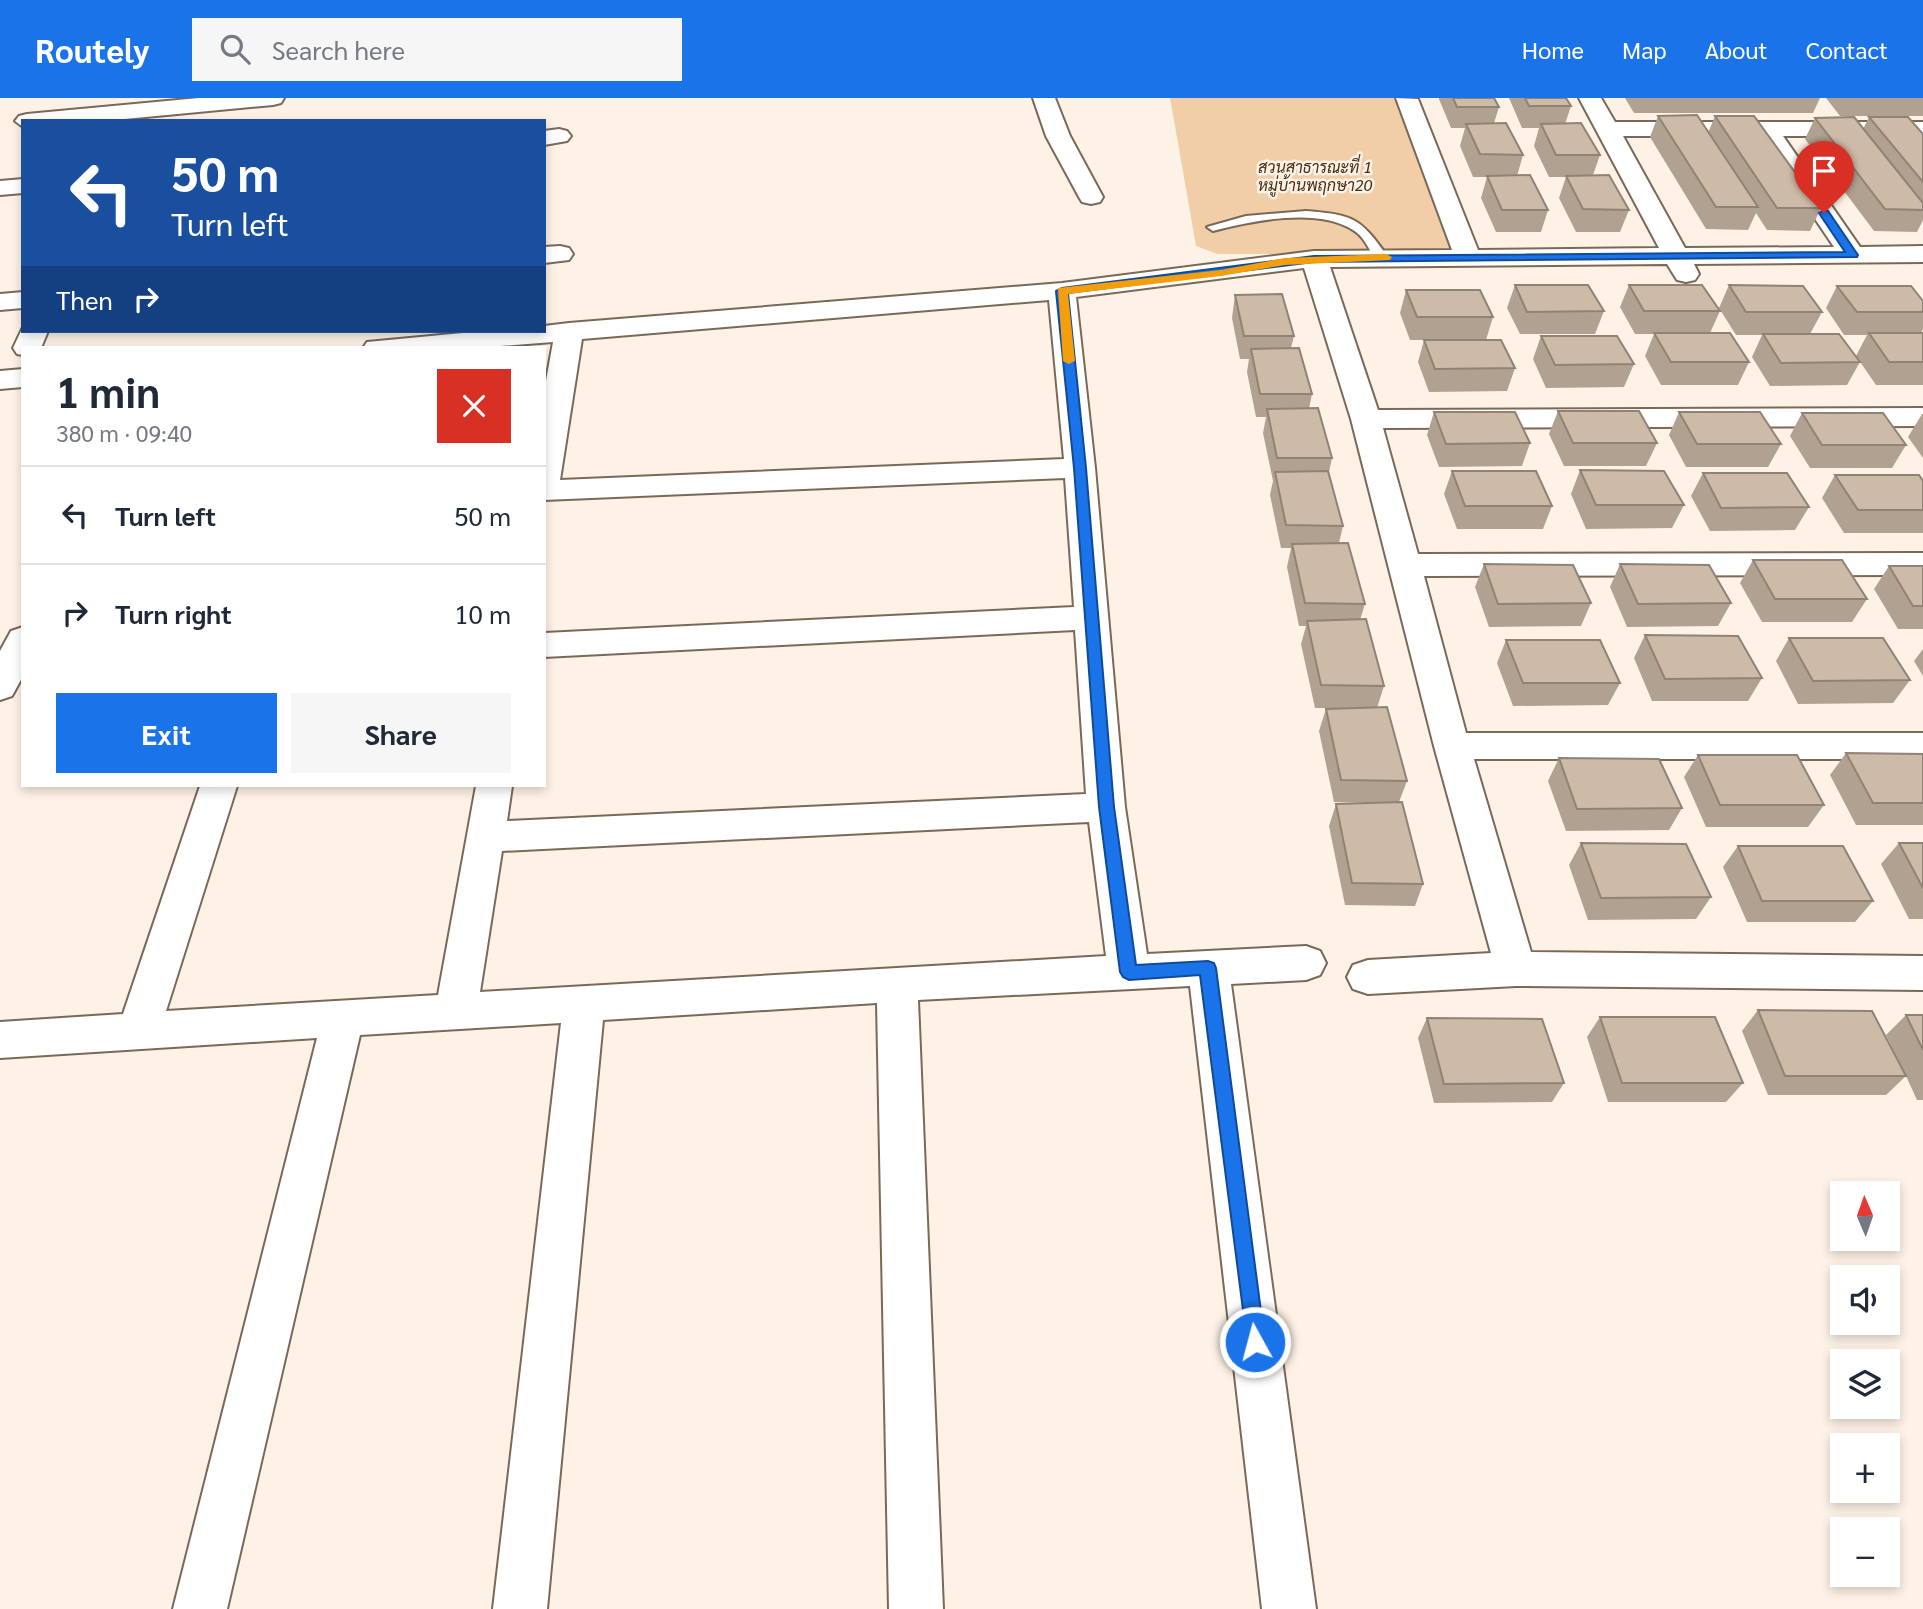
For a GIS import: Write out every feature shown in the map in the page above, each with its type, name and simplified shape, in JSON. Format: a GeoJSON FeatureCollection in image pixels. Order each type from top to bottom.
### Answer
{"type":"FeatureCollection","features":[{"type":"Feature","properties":{"kind":"street"},"geometry":{"type":"LineString","coordinates":[[0,123],[54,98]]}},
{"type":"Feature","properties":{"kind":"street"},"geometry":{"type":"LineString","coordinates":[[21,115],[273,98]]}},
{"type":"Feature","properties":{"kind":"street"},"geometry":{"type":"LineString","coordinates":[[1044,98],[1058,136],[1091,197]]}},
{"type":"Feature","properties":{"kind":"street"},"geometry":{"type":"LineString","coordinates":[[1590,98],[1690,280]]}},
{"type":"Feature","properties":{"kind":"street"},"geometry":{"type":"LineString","coordinates":[[1407,99],[1468,257]]}},
{"type":"Feature","properties":{"kind":"street"},"geometry":{"type":"LineString","coordinates":[[1817,108],[1833,129]]}},
{"type":"Feature","properties":{"kind":"street"},"geometry":{"type":"LineString","coordinates":[[1607,129],[1833,129],[1919,134]]}},
{"type":"Feature","properties":{"kind":"street"},"geometry":{"type":"LineString","coordinates":[[1766,129],[1853,255]]}},
{"type":"Feature","properties":{"kind":"street"},"geometry":{"type":"LineString","coordinates":[[0,188],[21,186]]}},
{"type":"Feature","properties":{"kind":"street"},"geometry":{"type":"LineString","coordinates":[[1319,271],[1381,257],[1923,254]]}},
{"type":"Feature","properties":{"kind":"street"},"geometry":{"type":"LineString","coordinates":[[1319,271],[1366,419],[1452,746],[1516,969]]}},
{"type":"Feature","properties":{"kind":"street"},"geometry":{"type":"LineString","coordinates":[[400,346],[1062,291],[1221,273],[1319,271],[1690,280],[1923,275]]}},
{"type":"Feature","properties":{"kind":"street"},"geometry":{"type":"LineString","coordinates":[[1062,291],[1080,468],[1106,807],[1129,972]]}},
{"type":"Feature","properties":{"kind":"street"},"geometry":{"type":"LineString","coordinates":[[0,302],[21,300]]}},
{"type":"Feature","properties":{"kind":"street"},"geometry":{"type":"LineString","coordinates":[[546,469],[569,331]]}},
{"type":"Feature","properties":{"kind":"street"},"geometry":{"type":"LineString","coordinates":[[1366,419],[1923,417]]}},
{"type":"Feature","properties":{"kind":"street"},"geometry":{"type":"LineString","coordinates":[[546,490],[1080,468]]}},
{"type":"Feature","properties":{"kind":"street"},"geometry":{"type":"LineString","coordinates":[[1405,565],[1923,564]]}},
{"type":"Feature","properties":{"kind":"street"},"geometry":{"type":"LineString","coordinates":[[546,645],[1090,618]]}},
{"type":"Feature","properties":{"kind":"street"},"geometry":{"type":"LineString","coordinates":[[0,687],[21,643]]}},
{"type":"Feature","properties":{"kind":"street"},"geometry":{"type":"LineString","coordinates":[[1452,746],[1923,746]]}},
{"type":"Feature","properties":{"kind":"street"},"geometry":{"type":"LineString","coordinates":[[138,1032],[218,787]]}},
{"type":"Feature","properties":{"kind":"street"},"geometry":{"type":"LineString","coordinates":[[456,1011],[494,787]]}},
{"type":"Feature","properties":{"kind":"street"},"geometry":{"type":"LineString","coordinates":[[485,837],[1106,807]]}},
{"type":"Feature","properties":{"kind":"street"},"geometry":{"type":"LineString","coordinates":[[0,1040],[897,984],[1306,963]]}},
{"type":"Feature","properties":{"kind":"street"},"geometry":{"type":"LineString","coordinates":[[1208,968],[1289,1609]]}},
{"type":"Feature","properties":{"kind":"street"},"geometry":{"type":"LineString","coordinates":[[1368,977],[1516,969],[1923,973]]}},
{"type":"Feature","properties":{"kind":"street"},"geometry":{"type":"LineString","coordinates":[[897,984],[916,1609]]}},
{"type":"Feature","properties":{"kind":"street"},"geometry":{"type":"LineString","coordinates":[[520,1609],[584,1003]]}},
{"type":"Feature","properties":{"kind":"street"},"geometry":{"type":"LineString","coordinates":[[200,1609],[343,1018]]}},
{"type":"Feature","properties":{"kind":"lane"},"geometry":{"type":"LineString","coordinates":[[1213,227],[1270,215],[1299,215],[1340,221],[1359,228],[1381,257]]}},
{"type":"Feature","properties":{"kind":"green space","name":"สวนสาธารณะที่ 1 หมู่บ้านพฤกษา20"},"geometry":{"type":"Polygon","coordinates":[[[1170,98],[1403,98],[1460,242],[1446,254],[1217,254],[1196,246],[1170,98]]]}},
{"type":"Feature","properties":{"kind":"building"},"geometry":{"type":"Polygon","coordinates":[[[1453,98],[1494,98],[1499,107],[1457,107],[1453,98]]]}},
{"type":"Feature","properties":{"kind":"building"},"geometry":{"type":"Polygon","coordinates":[[[1525,98],[1566,98],[1571,106],[1529,106],[1525,98]]]}},
{"type":"Feature","properties":{"kind":"building"},"geometry":{"type":"Polygon","coordinates":[[[1697,115],[1758,207],[1716,207],[1658,116],[1697,115]]]}},
{"type":"Feature","properties":{"kind":"building"},"geometry":{"type":"Polygon","coordinates":[[[1715,116],[1754,116],[1821,208],[1777,208],[1715,116]]]}},
{"type":"Feature","properties":{"kind":"building"},"geometry":{"type":"Polygon","coordinates":[[[1854,117],[1923,203],[1923,210],[1885,209],[1815,118],[1854,117]]]}},
{"type":"Feature","properties":{"kind":"building"},"geometry":{"type":"Polygon","coordinates":[[[1869,117],[1908,117],[1923,134],[1923,182],[1869,117]]]}},
{"type":"Feature","properties":{"kind":"building"},"geometry":{"type":"Polygon","coordinates":[[[1506,123],[1523,155],[1480,154],[1466,124],[1506,123]]]}},
{"type":"Feature","properties":{"kind":"building"},"geometry":{"type":"Polygon","coordinates":[[[1581,123],[1600,155],[1556,155],[1541,124],[1581,123]]]}},
{"type":"Feature","properties":{"kind":"building"},"geometry":{"type":"Polygon","coordinates":[[[1530,175],[1548,210],[1502,210],[1487,176],[1530,175]]]}},
{"type":"Feature","properties":{"kind":"building"},"geometry":{"type":"Polygon","coordinates":[[[1609,175],[1629,210],[1583,209],[1566,176],[1609,175]]]}},
{"type":"Feature","properties":{"kind":"building"},"geometry":{"type":"Polygon","coordinates":[[[1515,285],[1588,285],[1604,311],[1527,312],[1515,285]]]}},
{"type":"Feature","properties":{"kind":"building"},"geometry":{"type":"Polygon","coordinates":[[[1629,285],[1702,285],[1720,311],[1644,311],[1629,285]]]}},
{"type":"Feature","properties":{"kind":"building"},"geometry":{"type":"Polygon","coordinates":[[[1729,285],[1803,286],[1822,312],[1746,312],[1729,285]]]}},
{"type":"Feature","properties":{"kind":"building"},"geometry":{"type":"Polygon","coordinates":[[[1837,286],[1911,286],[1923,301],[1923,312],[1857,312],[1837,286]]]}},
{"type":"Feature","properties":{"kind":"building"},"geometry":{"type":"Polygon","coordinates":[[[1406,290],[1480,290],[1493,317],[1417,317],[1406,290]]]}},
{"type":"Feature","properties":{"kind":"building"},"geometry":{"type":"Polygon","coordinates":[[[1282,294],[1294,336],[1244,336],[1235,295],[1282,294]]]}},
{"type":"Feature","properties":{"kind":"building"},"geometry":{"type":"Polygon","coordinates":[[[1654,333],[1730,333],[1749,362],[1671,362],[1654,333]]]}},
{"type":"Feature","properties":{"kind":"building"},"geometry":{"type":"Polygon","coordinates":[[[1869,333],[1923,333],[1923,362],[1889,362],[1869,333]]]}},
{"type":"Feature","properties":{"kind":"building"},"geometry":{"type":"Polygon","coordinates":[[[1763,334],[1839,334],[1860,362],[1781,363],[1763,334]]]}},
{"type":"Feature","properties":{"kind":"building"},"geometry":{"type":"Polygon","coordinates":[[[1541,336],[1617,336],[1634,364],[1555,365],[1541,336]]]}},
{"type":"Feature","properties":{"kind":"building"},"geometry":{"type":"Polygon","coordinates":[[[1424,340],[1501,340],[1515,368],[1435,369],[1424,340]]]}},
{"type":"Feature","properties":{"kind":"building"},"geometry":{"type":"Polygon","coordinates":[[[1299,348],[1312,394],[1260,394],[1251,349],[1299,348]]]}},
{"type":"Feature","properties":{"kind":"building"},"geometry":{"type":"Polygon","coordinates":[[[1318,408],[1332,458],[1277,458],[1267,409],[1318,408]]]}},
{"type":"Feature","properties":{"kind":"building"},"geometry":{"type":"Polygon","coordinates":[[[1558,411],[1639,411],[1657,443],[1573,443],[1558,411]]]}},
{"type":"Feature","properties":{"kind":"building"},"geometry":{"type":"Polygon","coordinates":[[[1434,412],[1515,412],[1530,443],[1446,444],[1434,412]]]}},
{"type":"Feature","properties":{"kind":"building"},"geometry":{"type":"Polygon","coordinates":[[[1679,412],[1760,412],[1781,444],[1697,444],[1679,412]]]}},
{"type":"Feature","properties":{"kind":"building"},"geometry":{"type":"Polygon","coordinates":[[[1802,413],[1883,413],[1906,445],[1822,445],[1802,413]]]}},
{"type":"Feature","properties":{"kind":"building"},"geometry":{"type":"Polygon","coordinates":[[[1580,470],[1664,471],[1684,505],[1596,505],[1580,470]]]}},
{"type":"Feature","properties":{"kind":"building"},"geometry":{"type":"Polygon","coordinates":[[[1328,471],[1343,526],[1286,525],[1275,472],[1328,471]]]}},
{"type":"Feature","properties":{"kind":"building"},"geometry":{"type":"Polygon","coordinates":[[[1452,471],[1536,471],[1552,506],[1465,506],[1452,471]]]}},
{"type":"Feature","properties":{"kind":"building"},"geometry":{"type":"Polygon","coordinates":[[[1703,473],[1787,473],[1809,507],[1721,508],[1703,473]]]}},
{"type":"Feature","properties":{"kind":"building"},"geometry":{"type":"Polygon","coordinates":[[[1835,475],[1919,475],[1923,481],[1923,510],[1858,510],[1835,475]]]}},
{"type":"Feature","properties":{"kind":"building"},"geometry":{"type":"Polygon","coordinates":[[[1348,543],[1365,604],[1305,603],[1292,544],[1348,543]]]}},
{"type":"Feature","properties":{"kind":"building"},"geometry":{"type":"Polygon","coordinates":[[[1753,560],[1842,560],[1867,599],[1775,599],[1753,560]]]}},
{"type":"Feature","properties":{"kind":"building"},"geometry":{"type":"Polygon","coordinates":[[[1484,564],[1573,565],[1591,603],[1498,604],[1484,564]]]}},
{"type":"Feature","properties":{"kind":"building"},"geometry":{"type":"Polygon","coordinates":[[[1620,564],[1709,565],[1731,603],[1638,604],[1620,564]]]}},
{"type":"Feature","properties":{"kind":"building"},"geometry":{"type":"Polygon","coordinates":[[[1889,566],[1923,566],[1923,606],[1913,606],[1889,566]]]}},
{"type":"Feature","properties":{"kind":"building"},"geometry":{"type":"Polygon","coordinates":[[[1366,619],[1384,686],[1321,685],[1307,621],[1366,619]]]}},
{"type":"Feature","properties":{"kind":"building"},"geometry":{"type":"Polygon","coordinates":[[[1645,635],[1738,636],[1762,678],[1665,679],[1645,635]]]}},
{"type":"Feature","properties":{"kind":"building"},"geometry":{"type":"Polygon","coordinates":[[[1789,638],[1883,638],[1910,680],[1813,681],[1789,638]]]}},
{"type":"Feature","properties":{"kind":"building"},"geometry":{"type":"Polygon","coordinates":[[[1506,640],[1600,640],[1620,683],[1523,683],[1506,640]]]}},
{"type":"Feature","properties":{"kind":"building"},"geometry":{"type":"Polygon","coordinates":[[[1387,707],[1407,781],[1341,780],[1326,709],[1387,707]]]}},
{"type":"Feature","properties":{"kind":"building"},"geometry":{"type":"Polygon","coordinates":[[[1846,753],[1923,754],[1923,803],[1873,803],[1846,753]]]}},
{"type":"Feature","properties":{"kind":"building"},"geometry":{"type":"Polygon","coordinates":[[[1698,755],[1797,755],[1824,805],[1720,805],[1698,755]]]}},
{"type":"Feature","properties":{"kind":"building"},"geometry":{"type":"Polygon","coordinates":[[[1559,758],[1659,759],[1682,808],[1577,809],[1559,758]]]}},
{"type":"Feature","properties":{"kind":"building"},"geometry":{"type":"Polygon","coordinates":[[[1402,802],[1423,884],[1352,883],[1336,804],[1402,802]]]}},
{"type":"Feature","properties":{"kind":"building"},"geometry":{"type":"Polygon","coordinates":[[[1581,843],[1686,844],[1711,897],[1601,898],[1581,843]]]}},
{"type":"Feature","properties":{"kind":"building"},"geometry":{"type":"Polygon","coordinates":[[[1899,843],[1923,843],[1923,888],[1899,843]]]}},
{"type":"Feature","properties":{"kind":"building"},"geometry":{"type":"Polygon","coordinates":[[[1738,846],[1843,846],[1873,901],[1762,901],[1738,846]]]}},
{"type":"Feature","properties":{"kind":"building"},"geometry":{"type":"Polygon","coordinates":[[[1758,1010],[1872,1011],[1906,1076],[1785,1076],[1758,1010]]]}},
{"type":"Feature","properties":{"kind":"building"},"geometry":{"type":"Polygon","coordinates":[[[1906,1015],[1923,1015],[1923,1050],[1906,1015]]]}},
{"type":"Feature","properties":{"kind":"building"},"geometry":{"type":"Polygon","coordinates":[[[1600,1017],[1715,1017],[1743,1083],[1622,1083],[1600,1017]]]}},
{"type":"Feature","properties":{"kind":"building"},"geometry":{"type":"Polygon","coordinates":[[[1427,1018],[1542,1019],[1564,1083],[1444,1084],[1427,1018]]]}},
{"type":"Feature","properties":{"kind":"slow traffic"},"geometry":{"type":"LineString","coordinates":[[1069,361],[1062,291],[1221,273],[1285,261],[1386,257]]}},
{"type":"Feature","properties":{"kind":"route"},"geometry":{"type":"LineString","coordinates":[[1255,1342],[1208,968],[1129,972],[1106,807],[1080,468],[1062,291],[1221,273],[1285,261],[1314,259],[1853,255],[1824,213]]}}]}
